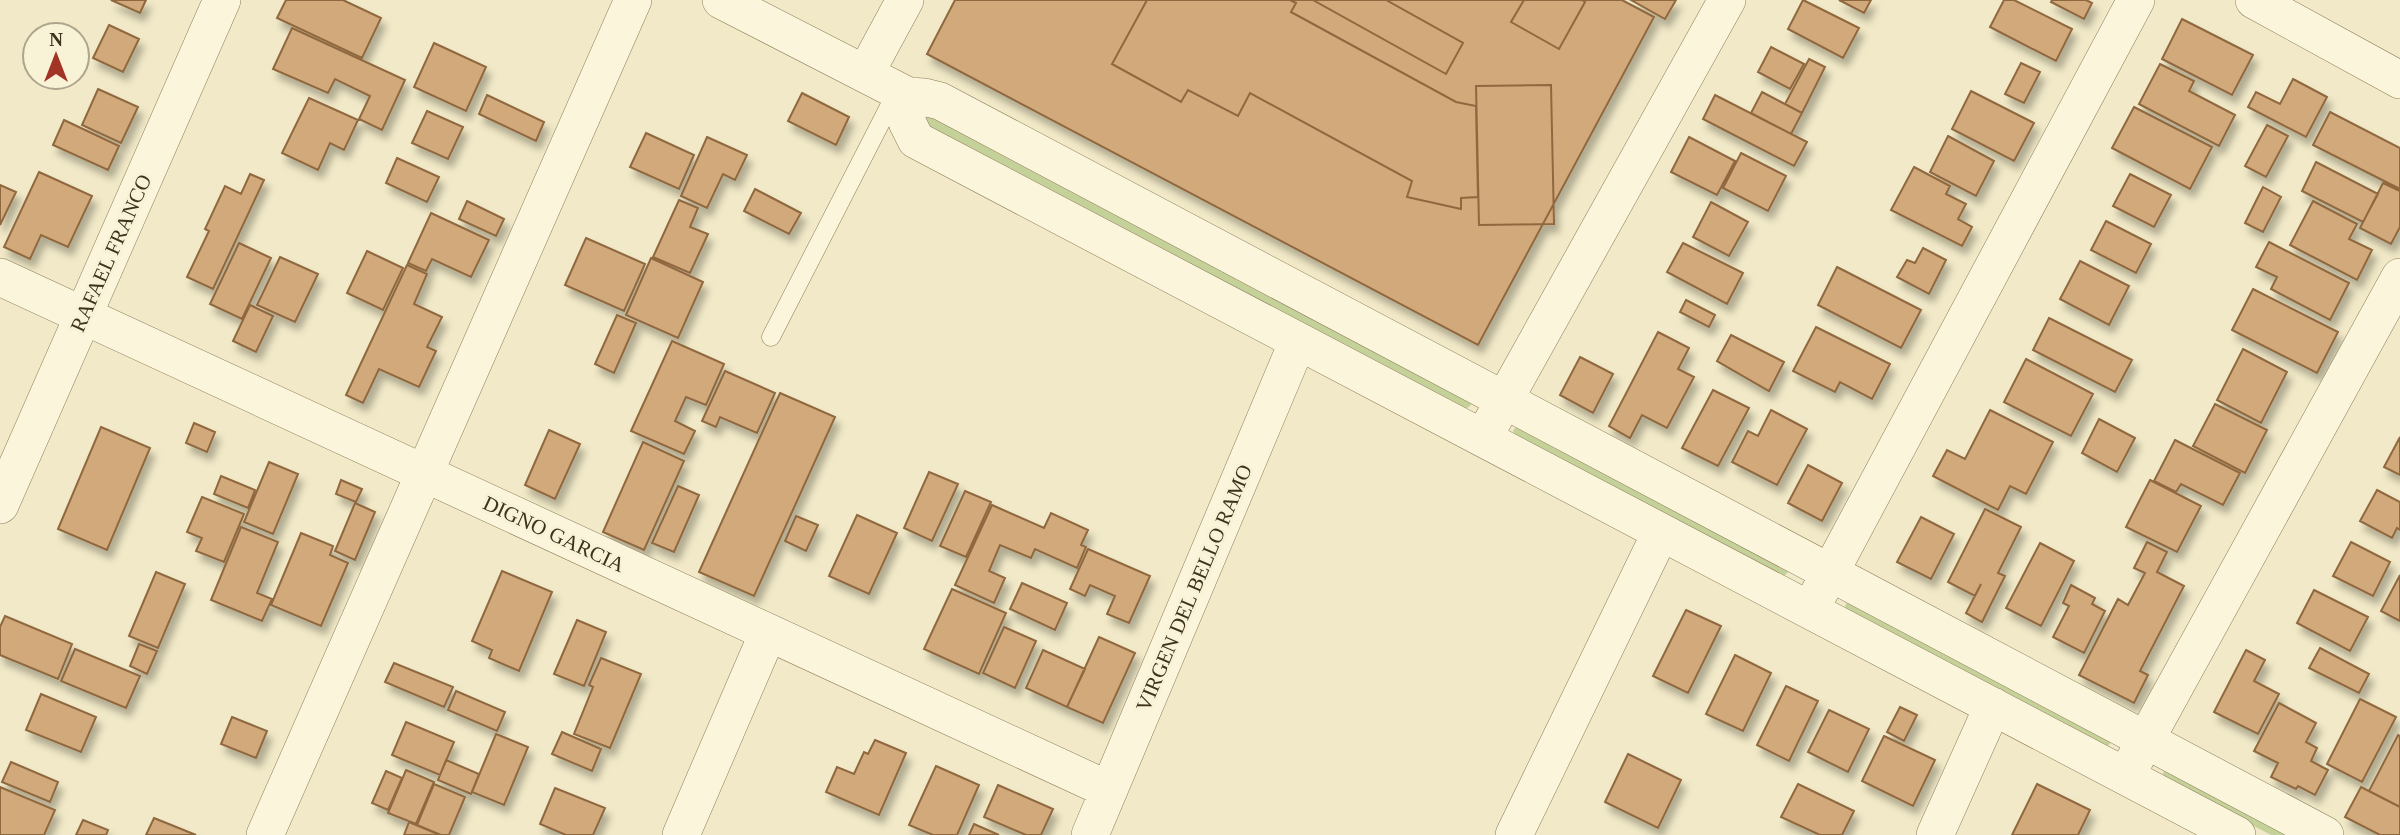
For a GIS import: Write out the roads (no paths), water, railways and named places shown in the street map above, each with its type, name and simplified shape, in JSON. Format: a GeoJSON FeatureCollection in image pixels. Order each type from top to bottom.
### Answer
{"type":"FeatureCollection","features":[{"type":"Feature","properties":{"kind":"street","name":"RAFAEL FRANCO"},"geometry":{"type":"LineString","coordinates":[[0,505],[222,0]]}},
{"type":"Feature","properties":{"kind":"street"},"geometry":{"type":"LineString","coordinates":[[265,835],[633,0]]}},
{"type":"Feature","properties":{"kind":"street"},"geometry":{"type":"LineString","coordinates":[[721,0],[902,93],[940,101],[2325,835]]}},
{"type":"Feature","properties":{"kind":"street"},"geometry":{"type":"LineString","coordinates":[[865,74],[905,0]]}},
{"type":"Feature","properties":{"kind":"street"},"geometry":{"type":"LineString","coordinates":[[1483,438],[1727,0]]}},
{"type":"Feature","properties":{"kind":"street"},"geometry":{"type":"LineString","coordinates":[[1810,610],[2136,0]]}},
{"type":"Feature","properties":{"kind":"street"},"geometry":{"type":"LineString","coordinates":[[2254,0],[2399,76]]}},
{"type":"Feature","properties":{"kind":"street"},"geometry":{"type":"LineString","coordinates":[[902,93],[907,122],[916,140],[2238,835]]}},
{"type":"Feature","properties":{"kind":"street","name":"DIGNO GARCIA"},"geometry":{"type":"LineString","coordinates":[[0,277],[1109,790]]}},
{"type":"Feature","properties":{"kind":"street"},"geometry":{"type":"LineString","coordinates":[[2125,776],[2400,277]]}},
{"type":"Feature","properties":{"kind":"street","name":"VIRGEN DEL BELLO RAMO"},"geometry":{"type":"LineString","coordinates":[[1090,835],[1298,341]]}},
{"type":"Feature","properties":{"kind":"street"},"geometry":{"type":"LineString","coordinates":[[1514,835],[1661,532]]}},
{"type":"Feature","properties":{"kind":"street"},"geometry":{"type":"LineString","coordinates":[[681,835],[768,633]]}},
{"type":"Feature","properties":{"kind":"street"},"geometry":{"type":"LineString","coordinates":[[1935,835],[1993,706]]}},
{"type":"Feature","properties":{"kind":"lane"},"geometry":{"type":"LineString","coordinates":[[771,337],[902,93]]}}]}
